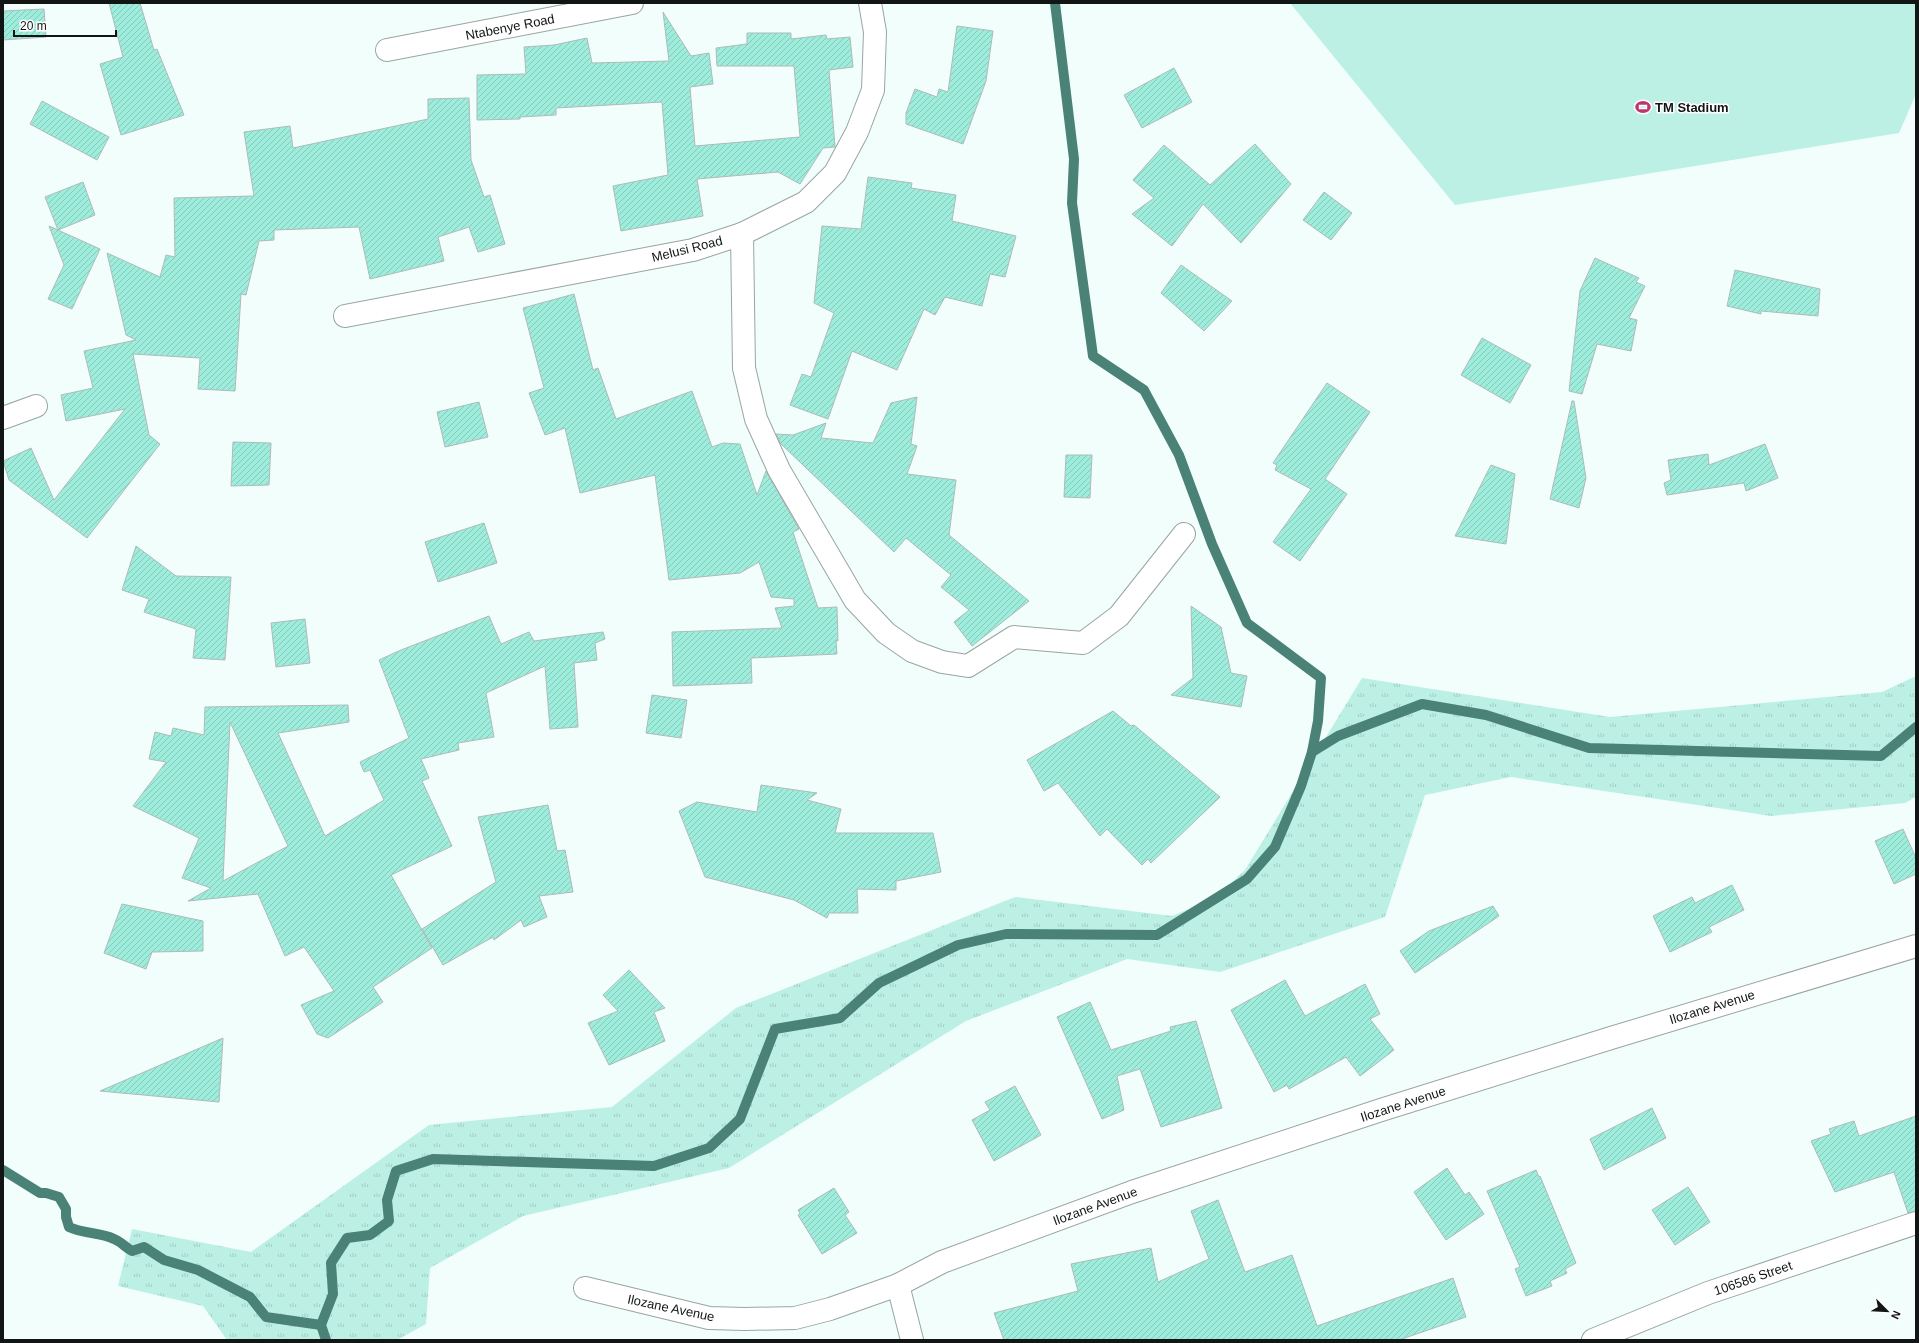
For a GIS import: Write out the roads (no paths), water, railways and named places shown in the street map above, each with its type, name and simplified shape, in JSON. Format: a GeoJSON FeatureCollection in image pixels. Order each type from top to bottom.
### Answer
{"type":"FeatureCollection","features":[{"type":"Feature","properties":{"kind":"street","name":"Ntabenye Road"},"geometry":{"type":"LineString","coordinates":[[387,50],[632,3]]}},
{"type":"Feature","properties":{"kind":"street","name":"Melusi Road"},"geometry":{"type":"LineString","coordinates":[[345,316],[693,250],[742,234],[806,202],[835,173],[857,132],[873,90],[875,32],[870,3]]}},
{"type":"Feature","properties":{"kind":"street"},"geometry":{"type":"LineString","coordinates":[[742,234],[744,368],[756,419],[779,470],[856,600],[886,633],[912,651],[942,662],[968,666],[1014,637],[1083,643],[1119,616],[1184,534]]}},
{"type":"Feature","properties":{"kind":"street"},"geometry":{"type":"LineString","coordinates":[[3,418],[36,406]]}},
{"type":"Feature","properties":{"kind":"street","name":"Ilozane Avenue"},"geometry":{"type":"LineString","coordinates":[[585,1288],[709,1318],[795,1318],[898,1285],[942,1262],[1132,1192],[1418,1099],[1916,946]]}},
{"type":"Feature","properties":{"kind":"street","name":"106586 Street"},"geometry":{"type":"LineString","coordinates":[[1594,1340],[1708,1293],[1916,1223]]}},
{"type":"Feature","properties":{"kind":"street"},"geometry":{"type":"LineString","coordinates":[[898,1285],[912,1340]]}},
{"type":"Feature","properties":{"kind":"waterway"},"geometry":{"type":"LineString","coordinates":[[326,1340],[321,1325],[333,1294],[331,1263],[347,1238],[370,1235],[389,1221],[387,1200],[396,1171],[433,1159],[654,1166],[709,1148],[740,1119],[775,1029],[840,1018],[879,983],[958,945],[1006,934],[1157,935],[1247,879],[1275,847],[1301,786],[1312,752],[1318,721],[1321,678],[1247,623],[1212,544],[1179,455],[1144,390],[1093,356],[1072,203],[1074,159],[1055,3]]}},
{"type":"Feature","properties":{"kind":"waterway"},"geometry":{"type":"LineString","coordinates":[[1312,752],[1338,736],[1422,704],[1486,715],[1589,748],[1881,756],[1916,727]]}},
{"type":"Feature","properties":{"kind":"waterway"},"geometry":{"type":"LineString","coordinates":[[3,1170],[40,1193],[46,1193],[59,1197],[66,1209],[66,1217],[69,1227],[80,1231],[109,1237],[118,1241],[132,1251],[144,1247],[164,1260],[198,1270],[250,1297],[266,1317],[321,1325]]}},
{"type":"Feature","properties":{"kind":"place","name":"TM Stadium"},"geometry":{"type":"Point","coordinates":[1643,107]}}]}
